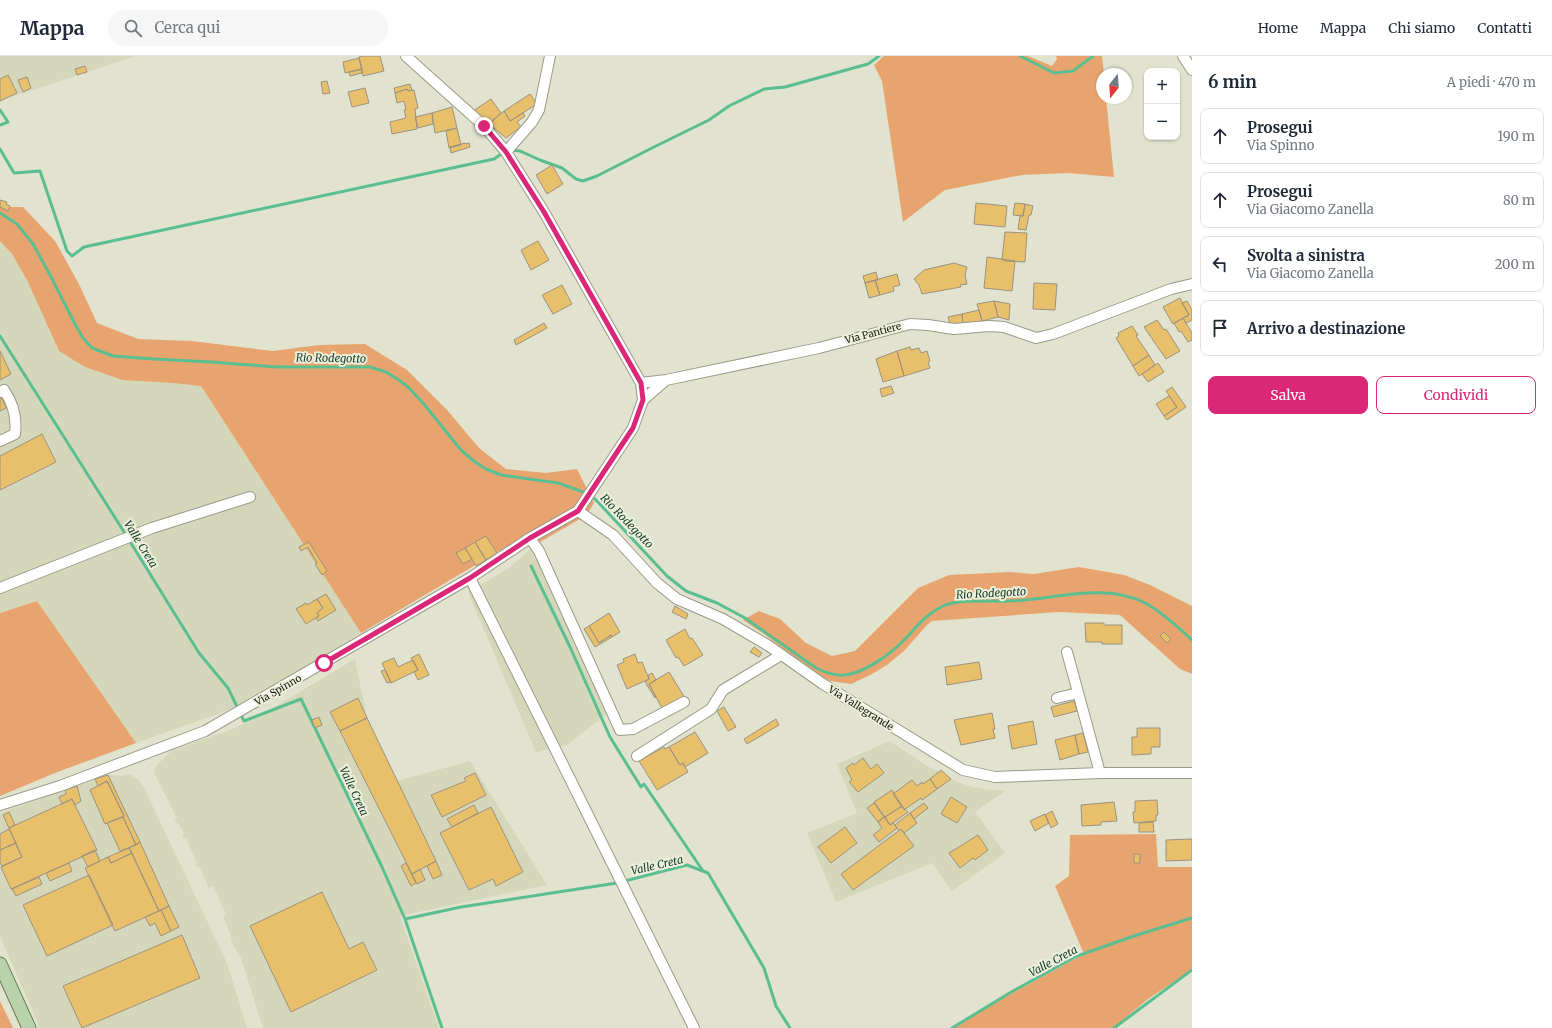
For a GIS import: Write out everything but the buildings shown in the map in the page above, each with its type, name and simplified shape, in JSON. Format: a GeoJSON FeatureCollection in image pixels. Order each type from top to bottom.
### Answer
{"type":"FeatureCollection","features":[{"type":"Feature","properties":{"kind":"main road"},"geometry":{"type":"LineString","coordinates":[[0,964],[29,1028]]}},
{"type":"Feature","properties":{"kind":"street"},"geometry":{"type":"LineString","coordinates":[[406,56],[484,126],[506,152],[544,212],[641,383],[643,400],[633,428],[578,511]]}},
{"type":"Feature","properties":{"kind":"street"},"geometry":{"type":"LineString","coordinates":[[506,152],[532,122],[539,110],[550,56]]}},
{"type":"Feature","properties":{"kind":"street"},"geometry":{"type":"LineString","coordinates":[[1183,56],[1192,70]]}},
{"type":"Feature","properties":{"kind":"street","name":"Via Pantiere"},"geometry":{"type":"LineString","coordinates":[[641,383],[666,380],[818,348],[910,324],[954,329],[989,326],[1004,327],[1036,338],[1053,334],[1171,289],[1192,284]]}},
{"type":"Feature","properties":{"kind":"street","name":"Via Pantiere"},"geometry":{"type":"LineString","coordinates":[[643,400],[666,380]]}},
{"type":"Feature","properties":{"kind":"street"},"geometry":{"type":"LineString","coordinates":[[0,392],[4,390],[11,400],[16,425],[15,434],[0,441]]}},
{"type":"Feature","properties":{"kind":"street"},"geometry":{"type":"LineString","coordinates":[[0,588],[121,540],[250,497]]}},
{"type":"Feature","properties":{"kind":"street","name":"Via Spinno"},"geometry":{"type":"LineString","coordinates":[[0,806],[60,786],[205,731],[470,578],[530,538],[578,511]]}},
{"type":"Feature","properties":{"kind":"street","name":"Via Vallegrande"},"geometry":{"type":"LineString","coordinates":[[578,511],[613,535],[657,583],[677,599],[723,620],[781,655],[823,684],[963,770],[995,777],[1100,773],[1192,773]]}},
{"type":"Feature","properties":{"kind":"street"},"geometry":{"type":"LineString","coordinates":[[530,538],[539,551],[620,730],[633,729],[684,702]]}},
{"type":"Feature","properties":{"kind":"street"},"geometry":{"type":"LineString","coordinates":[[470,578],[694,1028]]}},
{"type":"Feature","properties":{"kind":"street"},"geometry":{"type":"LineString","coordinates":[[1067,652],[1100,773]]}},
{"type":"Feature","properties":{"kind":"street"},"geometry":{"type":"LineString","coordinates":[[637,756],[711,709],[723,690],[781,655]]}},
{"type":"Feature","properties":{"kind":"street"},"geometry":{"type":"LineString","coordinates":[[1057,698],[1078,694]]}},
{"type":"Feature","properties":{"kind":"shaded area"},"geometry":{"type":"Polygon","coordinates":[[[0,56],[135,56],[0,101],[0,56]]]}},
{"type":"Feature","properties":{"kind":"shaded area"},"geometry":{"type":"Polygon","coordinates":[[[884,56],[1028,56],[1052,66],[1057,59],[1056,56],[1102,56],[1103,68],[1096,68],[1096,104],[1107,104],[1114,177],[1068,173],[1022,175],[945,190],[903,222],[882,81],[874,65],[884,56]]]}},
{"type":"Feature","properties":{"kind":"shaded area"},"geometry":{"type":"Polygon","coordinates":[[[0,207],[23,207],[55,241],[79,284],[97,323],[138,339],[192,341],[273,351],[319,345],[365,344],[407,370],[448,411],[479,448],[506,469],[546,473],[577,469],[594,503],[587,514],[580,519],[535,545],[499,551],[361,633],[201,386],[123,380],[85,367],[59,351],[27,280],[12,254],[0,241],[0,207]]]}},
{"type":"Feature","properties":{"kind":"shaded area"},"geometry":{"type":"Polygon","coordinates":[[[0,241],[12,254],[27,280],[59,351],[173,383],[201,386],[361,633],[247,702],[136,743],[37,601],[0,613],[0,241]]]}},
{"type":"Feature","properties":{"kind":"shaded area"},"geometry":{"type":"Polygon","coordinates":[[[535,545],[613,709],[567,745],[536,752],[468,592],[509,568],[535,545]]]}},
{"type":"Feature","properties":{"kind":"shaded area"},"geometry":{"type":"Polygon","coordinates":[[[1079,567],[1124,575],[1150,585],[1192,606],[1192,674],[1180,669],[1120,615],[1059,612],[932,621],[904,651],[887,665],[851,684],[830,681],[812,671],[764,634],[743,620],[759,611],[780,619],[806,643],[832,656],[855,651],[918,588],[949,575],[1010,572],[1034,574],[1079,567]]]}},
{"type":"Feature","properties":{"kind":"shaded area"},"geometry":{"type":"Polygon","coordinates":[[[37,601],[136,743],[55,773],[0,796],[0,613],[37,601]]]}},
{"type":"Feature","properties":{"kind":"shaded area"},"geometry":{"type":"Polygon","coordinates":[[[355,659],[367,718],[397,781],[470,761],[547,885],[400,916],[439,1028],[263,1028],[241,958],[231,941],[231,936],[223,916],[226,914],[213,886],[209,888],[200,868],[195,865],[197,863],[186,838],[182,839],[184,833],[179,824],[174,821],[177,818],[154,773],[156,766],[172,750],[230,730],[256,718],[355,659]]]}},
{"type":"Feature","properties":{"kind":"shaded area"},"geometry":{"type":"Polygon","coordinates":[[[890,741],[924,764],[955,781],[972,787],[1005,791],[975,812],[1005,853],[952,891],[932,863],[836,902],[807,833],[857,813],[837,764],[890,741]]]}},
{"type":"Feature","properties":{"kind":"shaded area"},"geometry":{"type":"Polygon","coordinates":[[[129,774],[139,780],[144,788],[227,963],[247,1028],[40,1028],[0,936],[0,813],[108,775],[122,776],[129,774]]]}},
{"type":"Feature","properties":{"kind":"shaded area"},"geometry":{"type":"Polygon","coordinates":[[[1156,834],[1158,867],[1192,867],[1192,970],[1148,999],[1113,1028],[951,1028],[1084,954],[1055,886],[1069,876],[1070,835],[1156,834]]]}},
{"type":"Feature","properties":{"kind":"shaded area"},"geometry":{"type":"Polygon","coordinates":[[[0,1001],[13,1028],[0,1028],[0,1001]]]}},
{"type":"Feature","properties":{"kind":"waterway"},"geometry":{"type":"LineString","coordinates":[[511,150],[520,151],[562,168],[576,179],[583,181],[597,176],[709,120],[729,106],[764,89],[785,87],[868,64],[879,56]]}},
{"type":"Feature","properties":{"kind":"waterway"},"geometry":{"type":"LineString","coordinates":[[1020,56],[1054,73],[1073,71],[1093,56]]}},
{"type":"Feature","properties":{"kind":"waterway"},"geometry":{"type":"LineString","coordinates":[[0,110],[8,122],[0,125]]}},
{"type":"Feature","properties":{"kind":"waterway"},"geometry":{"type":"LineString","coordinates":[[0,149],[14,173],[40,171],[67,251],[72,256],[84,247],[494,159],[504,152]]}},
{"type":"Feature","properties":{"kind":"waterway","name":"Rio Rodegotto"},"geometry":{"type":"LineString","coordinates":[[0,213],[17,224],[33,244],[76,326],[83,338],[92,348],[113,356],[277,367],[370,367],[386,372],[409,388],[461,450],[475,462],[486,469],[501,475],[558,483],[589,494],[667,576],[686,591],[717,603],[745,618],[816,668],[826,672],[837,675],[845,675],[852,674],[868,667],[897,647],[931,613],[943,606],[967,601],[1012,601],[1063,595],[1098,593],[1115,594],[1131,597],[1147,604],[1165,616],[1192,640]]}},
{"type":"Feature","properties":{"kind":"waterway","name":"Valle Creta"},"geometry":{"type":"LineString","coordinates":[[0,336],[126,535]]}},
{"type":"Feature","properties":{"kind":"waterway","name":"Valle Creta"},"geometry":{"type":"LineString","coordinates":[[129,540],[199,653],[228,688],[244,721],[301,699],[382,867],[405,919],[442,1028]]}},
{"type":"Feature","properties":{"kind":"waterway"},"geometry":{"type":"LineString","coordinates":[[531,566],[570,647],[610,737],[641,787],[644,784],[703,871]]}},
{"type":"Feature","properties":{"kind":"waterway","name":"Valle Creta"},"geometry":{"type":"LineString","coordinates":[[405,919],[461,907],[617,883],[687,865],[708,873],[764,968],[776,1006],[790,1028]]}},
{"type":"Feature","properties":{"kind":"waterway","name":"Valle Creta"},"geometry":{"type":"LineString","coordinates":[[952,1028],[1013,991],[1077,956],[1192,918]]}},
{"type":"Feature","properties":{"kind":"waterway"},"geometry":{"type":"LineString","coordinates":[[1114,1028],[1192,970]]}},
{"type":"Feature","properties":{"kind":"route"},"geometry":{"type":"LineString","coordinates":[[324,663],[470,578],[530,538],[578,511],[633,428],[643,400],[641,383],[544,212],[506,152],[484,126]]}}]}
